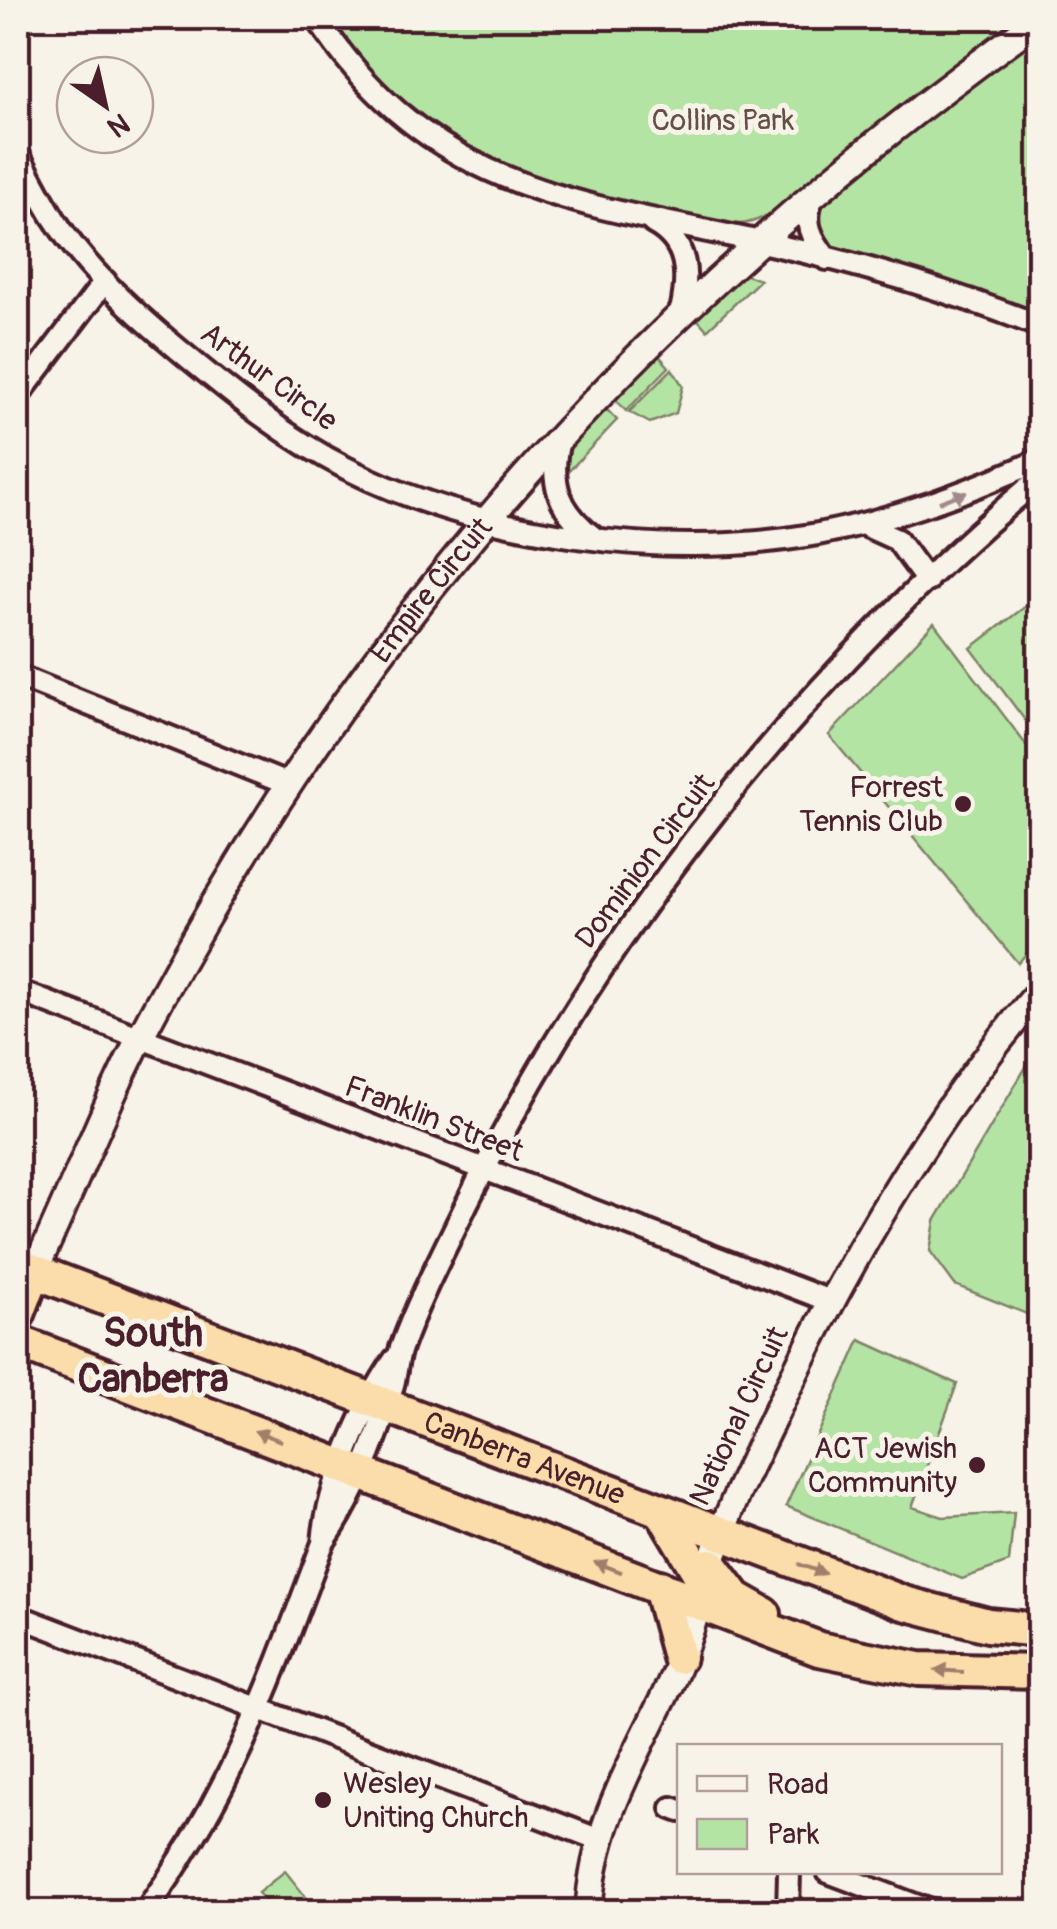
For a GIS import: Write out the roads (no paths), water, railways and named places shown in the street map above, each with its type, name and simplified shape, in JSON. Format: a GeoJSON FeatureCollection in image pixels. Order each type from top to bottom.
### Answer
{"type":"FeatureCollection","features":[{"type":"Feature","properties":{"kind":"highway","name":"Empire Circuit"},"geometry":{"type":"LineString","coordinates":[[18,1314],[26,1268]]}},
{"type":"Feature","properties":{"kind":"highway","name":"Canberra Avenue"},"geometry":{"type":"LineString","coordinates":[[26,1268],[662,1511],[709,1572]]}},
{"type":"Feature","properties":{"kind":"highway","name":"Canberra Avenue"},"geometry":{"type":"LineString","coordinates":[[18,1342],[660,1587],[709,1572],[904,1603],[988,1625],[1040,1630]]}},
{"type":"Feature","properties":{"kind":"highway"},"geometry":{"type":"LineString","coordinates":[[662,1511],[709,1572],[736,1598],[799,1641],[860,1660],[910,1668],[1040,1672]]}},
{"type":"Feature","properties":{"kind":"highway"},"geometry":{"type":"LineString","coordinates":[[660,1587],[679,1657]]}},
{"type":"Feature","properties":{"kind":"street"},"geometry":{"type":"LineString","coordinates":[[317,18],[380,95],[423,132],[474,164],[548,196],[827,259],[1040,326]]}},
{"type":"Feature","properties":{"kind":"street","name":"Empire Circuit"},"geometry":{"type":"LineString","coordinates":[[26,1268],[139,1038],[287,784],[486,519],[561,433],[680,311],[756,241],[934,94],[1040,19]]}},
{"type":"Feature","properties":{"kind":"street","name":"Arthur Circle"},"geometry":{"type":"LineString","coordinates":[[18,154],[56,222],[105,281],[146,323],[287,434],[348,470],[486,519],[598,540],[731,544],[862,525],[943,501],[1040,460]]}},
{"type":"Feature","properties":{"kind":"street"},"geometry":{"type":"LineString","coordinates":[[820,186],[807,218],[812,238],[827,259]]}},
{"type":"Feature","properties":{"kind":"street"},"geometry":{"type":"LineString","coordinates":[[647,219],[669,233],[684,259],[686,285],[680,311]]}},
{"type":"Feature","properties":{"kind":"street"},"geometry":{"type":"LineString","coordinates":[[18,396],[105,281]]}},
{"type":"Feature","properties":{"kind":"street"},"geometry":{"type":"LineString","coordinates":[[561,433],[553,466],[556,490],[572,518],[598,540]]}},
{"type":"Feature","properties":{"kind":"street","name":"Dominion Circuit"},"geometry":{"type":"LineString","coordinates":[[145,1912],[216,1804],[261,1708],[323,1543],[340,1519],[352,1468],[419,1302],[485,1170],[592,984],[713,815],[841,669],[927,581],[1040,478]]}},
{"type":"Feature","properties":{"kind":"street"},"geometry":{"type":"LineString","coordinates":[[862,525],[877,527],[897,540],[927,581]]}},
{"type":"Feature","properties":{"kind":"street"},"geometry":{"type":"LineString","coordinates":[[18,676],[287,784]]}},
{"type":"Feature","properties":{"kind":"street","name":"Franklin Street"},"geometry":{"type":"LineString","coordinates":[[18,991],[830,1301]]}},
{"type":"Feature","properties":{"kind":"street","name":"National Circuit"},"geometry":{"type":"LineString","coordinates":[[589,1912],[600,1840],[636,1745],[665,1695],[709,1572],[830,1301],[922,1148],[1040,991]]}},
{"type":"Feature","properties":{"kind":"street"},"geometry":{"type":"LineString","coordinates":[[18,1616],[600,1840]]}},
{"type":"Feature","properties":{"kind":"street"},"geometry":{"type":"LineString","coordinates":[[788,1912],[789,1874]]}},
{"type":"Feature","properties":{"kind":"street"},"geometry":{"type":"LineString","coordinates":[[833,1874],[934,1912]]}},
{"type":"Feature","properties":{"kind":"place","name":"Forrest Tennis Club"},"geometry":{"type":"Point","coordinates":[963,804]}},
{"type":"Feature","properties":{"kind":"place","name":"ACT Jewish Community"},"geometry":{"type":"Point","coordinates":[977,1465]}},
{"type":"Feature","properties":{"kind":"place","name":"Wesley Uniting Church"},"geometry":{"type":"Point","coordinates":[323,1800]}},
{"type":"Feature","properties":{"kind":"district","name":"South Canberra"},"geometry":{"type":"Point","coordinates":[153,1356]}},
{"type":"Feature","properties":{"kind":"park label","name":"Collins Park"},"geometry":{"type":"Point","coordinates":[723,120]}}]}
